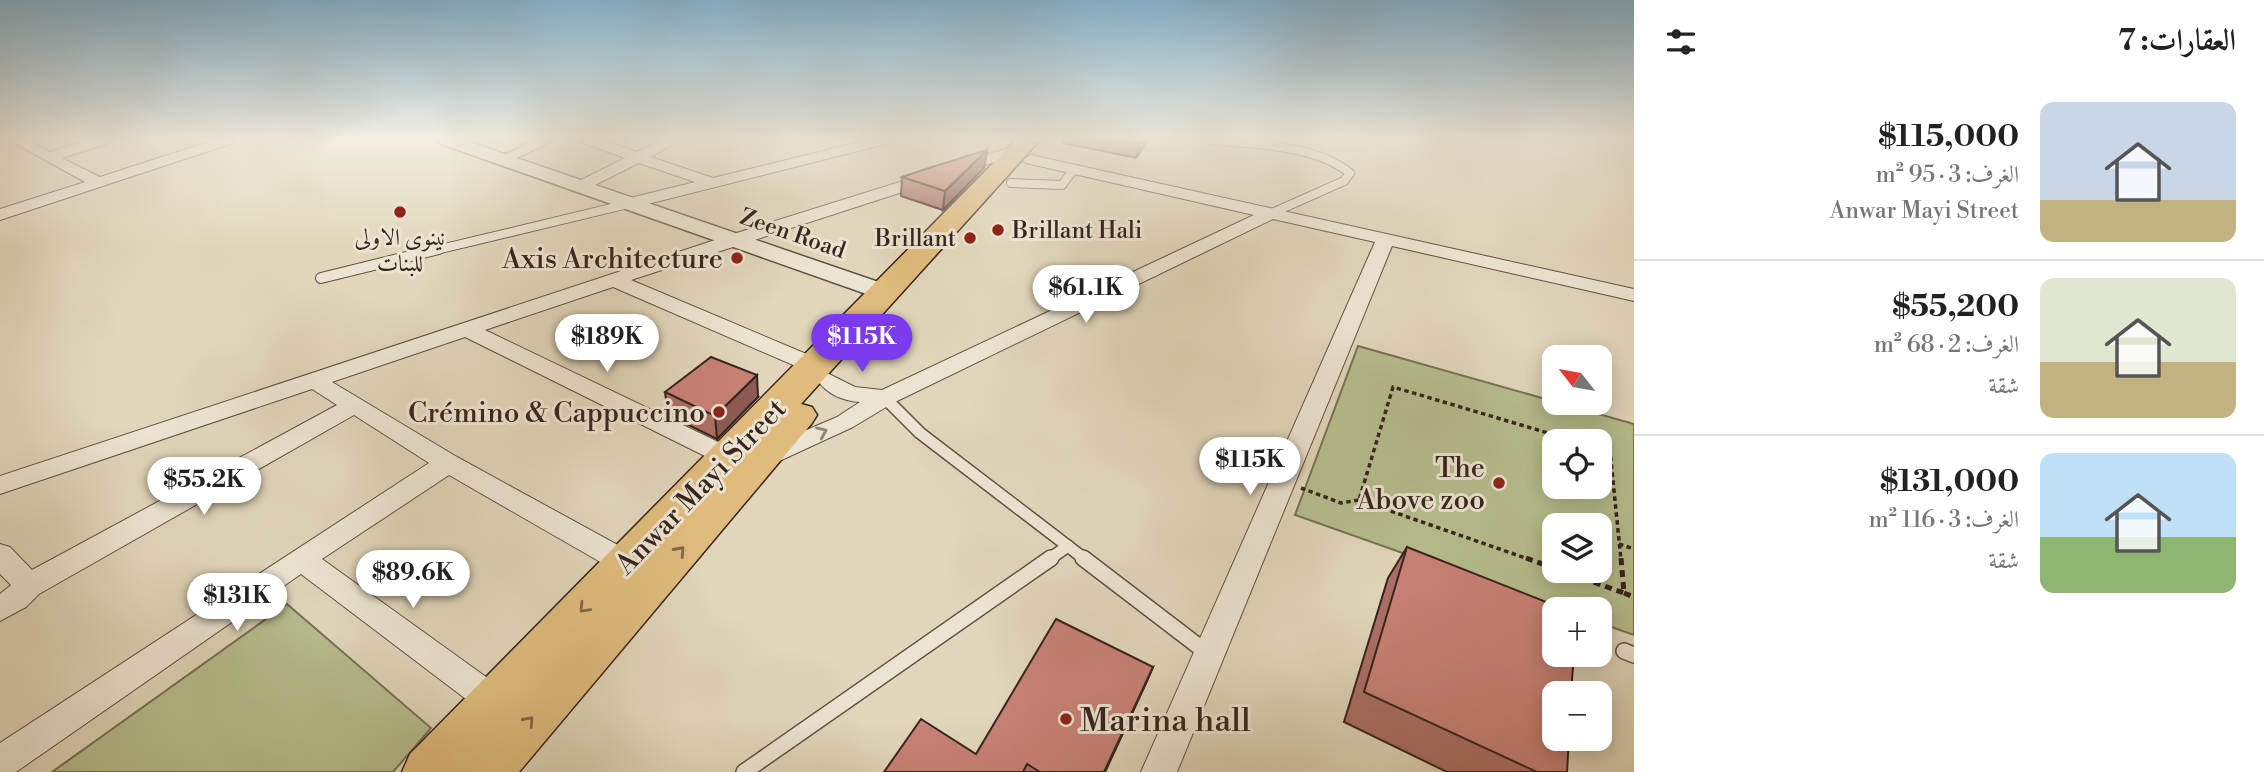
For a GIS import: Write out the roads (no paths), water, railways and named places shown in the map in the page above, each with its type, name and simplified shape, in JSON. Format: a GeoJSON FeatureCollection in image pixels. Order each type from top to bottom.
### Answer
{"type":"FeatureCollection","features":[{"type":"Feature","properties":{"kind":"main road","name":"Anwar Mayi Street"},"geometry":{"type":"LineString","coordinates":[[484,772],[744,459],[1004,176]]}},
{"type":"Feature","properties":{"kind":"main road","name":"Anwar Mayi Street"},"geometry":{"type":"LineString","coordinates":[[822,373],[884,292],[1011,183],[1014,176]]}},
{"type":"Feature","properties":{"kind":"main road","name":"Anwar Mayi Street"},"geometry":{"type":"LineString","coordinates":[[429,772],[626,563],[744,459]]}},
{"type":"Feature","properties":{"kind":"street"},"geometry":{"type":"LineString","coordinates":[[86,176],[98,182]]}},
{"type":"Feature","properties":{"kind":"street"},"geometry":{"type":"LineString","coordinates":[[0,215],[116,176]]}},
{"type":"Feature","properties":{"kind":"street","name":"Zeen Road"},"geometry":{"type":"LineString","coordinates":[[553,176],[884,292]]}},
{"type":"Feature","properties":{"kind":"street"},"geometry":{"type":"LineString","coordinates":[[581,186],[600,176]]}},
{"type":"Feature","properties":{"kind":"street"},"geometry":{"type":"LineString","coordinates":[[692,176],[712,183]]}},
{"type":"Feature","properties":{"kind":"street"},"geometry":{"type":"LineString","coordinates":[[628,204],[740,176]]}},
{"type":"Feature","properties":{"kind":"street"},"geometry":{"type":"LineString","coordinates":[[0,485],[733,240],[942,176]]}},
{"type":"Feature","properties":{"kind":"street"},"geometry":{"type":"LineString","coordinates":[[1105,176],[1634,295]]}},
{"type":"Feature","properties":{"kind":"street"},"geometry":{"type":"LineString","coordinates":[[468,330],[744,459],[845,422],[885,398],[1270,214]]}},
{"type":"Feature","properties":{"kind":"street"},"geometry":{"type":"LineString","coordinates":[[1158,772],[1385,240]]}},
{"type":"Feature","properties":{"kind":"street"},"geometry":{"type":"LineString","coordinates":[[616,281],[822,373],[849,394],[885,398]]}},
{"type":"Feature","properties":{"kind":"street"},"geometry":{"type":"LineString","coordinates":[[315,381],[448,463],[626,563]]}},
{"type":"Feature","properties":{"kind":"street"},"geometry":{"type":"LineString","coordinates":[[0,609],[16,599],[29,586],[355,405]]}},
{"type":"Feature","properties":{"kind":"street"},"geometry":{"type":"LineString","coordinates":[[0,763],[448,463]]}},
{"type":"Feature","properties":{"kind":"street"},"geometry":{"type":"LineString","coordinates":[[0,555],[29,586]]}},
{"type":"Feature","properties":{"kind":"street"},"geometry":{"type":"LineString","coordinates":[[301,559],[495,702]]}},
{"type":"Feature","properties":{"kind":"lane"},"geometry":{"type":"LineString","coordinates":[[1011,183],[1062,185],[1069,176]]}},
{"type":"Feature","properties":{"kind":"lane"},"geometry":{"type":"LineString","coordinates":[[1270,214],[1344,181],[1348,176]]}},
{"type":"Feature","properties":{"kind":"lane"},"geometry":{"type":"LineString","coordinates":[[321,278],[628,204]]}},
{"type":"Feature","properties":{"kind":"lane"},"geometry":{"type":"LineString","coordinates":[[885,398],[920,433],[1209,654]]}},
{"type":"Feature","properties":{"kind":"lane"},"geometry":{"type":"LineString","coordinates":[[744,772],[1068,546]]}},
{"type":"Feature","properties":{"kind":"place","name":"نينوى الاولى للبنات"},"geometry":{"type":"Point","coordinates":[400,212]}},
{"type":"Feature","properties":{"kind":"place","name":"Brillant Hali"},"geometry":{"type":"Point","coordinates":[998,230]}},
{"type":"Feature","properties":{"kind":"place","name":"Brillant"},"geometry":{"type":"Point","coordinates":[970,238]}},
{"type":"Feature","properties":{"kind":"place","name":"Axis Architecture"},"geometry":{"type":"Point","coordinates":[737,258]}},
{"type":"Feature","properties":{"kind":"place","name":"Crémino & Cappuccino"},"geometry":{"type":"Point","coordinates":[719,412]}},
{"type":"Feature","properties":{"kind":"place","name":"The Above zoo"},"geometry":{"type":"Point","coordinates":[1499,483]}},
{"type":"Feature","properties":{"kind":"place","name":"Marina hall"},"geometry":{"type":"Point","coordinates":[1066,719]}}]}
